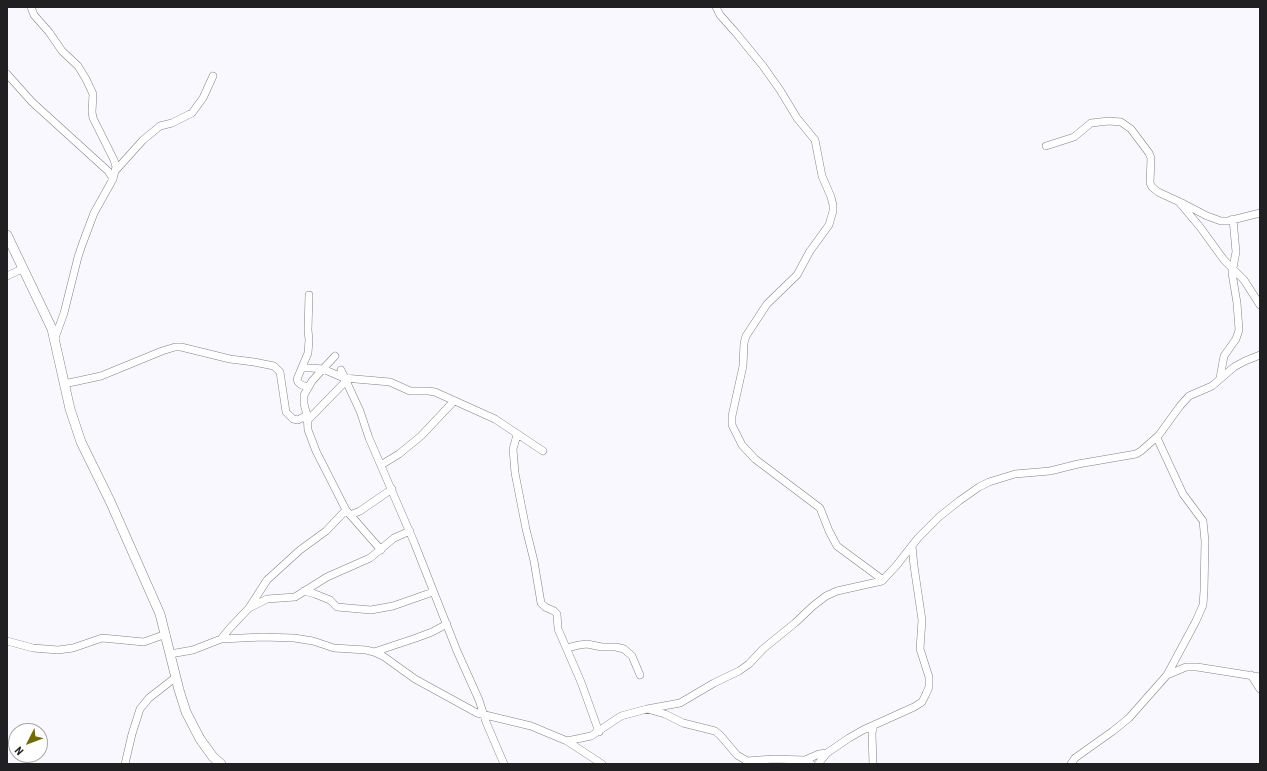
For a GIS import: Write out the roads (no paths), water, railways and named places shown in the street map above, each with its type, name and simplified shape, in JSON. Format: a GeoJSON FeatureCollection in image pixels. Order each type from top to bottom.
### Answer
{"type":"FeatureCollection","features":[{"type":"Feature","properties":{"kind":"street"},"geometry":{"type":"LineString","coordinates":[[31,7],[34,14],[62,51],[78,66],[86,79],[92,94],[93,118],[114,160],[116,170]]}},
{"type":"Feature","properties":{"kind":"street"},"geometry":{"type":"LineString","coordinates":[[716,7],[720,15],[736,32],[763,66],[797,118],[815,140],[822,176],[833,205],[829,225],[810,251],[797,275],[767,304],[746,336],[741,376],[732,416],[732,425],[742,445],[755,459],[820,508],[837,546],[883,580]]}},
{"type":"Feature","properties":{"kind":"street"},"geometry":{"type":"LineString","coordinates":[[7,74],[32,102],[98,161],[108,171],[113,179]]}},
{"type":"Feature","properties":{"kind":"street"},"geometry":{"type":"LineString","coordinates":[[55,338],[64,313],[78,257],[94,213],[113,179],[116,170],[143,140],[160,126],[172,123],[192,113],[203,98],[213,76]]}},
{"type":"Feature","properties":{"kind":"street"},"geometry":{"type":"LineString","coordinates":[[1046,146],[1074,136],[1091,123],[1109,121],[1121,122],[1131,130],[1149,153],[1151,158],[1150,177],[1152,187],[1158,192],[1221,221],[1260,213]]}},
{"type":"Feature","properties":{"kind":"street"},"geometry":{"type":"LineString","coordinates":[[1177,201],[1200,227],[1232,269],[1244,280],[1260,305]]}},
{"type":"Feature","properties":{"kind":"street"},"geometry":{"type":"LineString","coordinates":[[1220,378],[1224,356],[1236,339],[1239,330],[1232,269],[1236,252],[1233,219]]}},
{"type":"Feature","properties":{"kind":"street"},"geometry":{"type":"LineString","coordinates":[[7,235],[22,269],[48,320],[55,338],[75,428],[110,501],[160,614],[186,712],[206,748],[221,764]]}},
{"type":"Feature","properties":{"kind":"street"},"geometry":{"type":"LineString","coordinates":[[7,276],[22,269]]}},
{"type":"Feature","properties":{"kind":"street"},"geometry":{"type":"LineString","coordinates":[[308,388],[298,382],[298,379],[308,353],[309,346],[309,295]]}},
{"type":"Feature","properties":{"kind":"street"},"geometry":{"type":"LineString","coordinates":[[64,384],[101,376],[162,351],[175,347],[181,347],[230,359],[274,366],[280,372],[286,412],[293,419],[298,420],[307,418],[345,380]]}},
{"type":"Feature","properties":{"kind":"street"},"geometry":{"type":"LineString","coordinates":[[567,741],[591,736],[621,716],[647,709],[680,703],[714,683],[740,671],[763,649],[826,596],[837,591],[880,582],[883,580],[918,538],[945,511],[984,484],[1015,474],[1050,471],[1078,464],[1136,454],[1156,438],[1188,397],[1212,386],[1234,367],[1260,355]]}},
{"type":"Feature","properties":{"kind":"street"},"geometry":{"type":"LineString","coordinates":[[335,356],[308,388],[304,400],[310,437],[348,512],[381,550]]}},
{"type":"Feature","properties":{"kind":"street"},"geometry":{"type":"LineString","coordinates":[[302,368],[323,369],[345,380],[390,382],[410,391],[432,391],[495,419],[543,451]]}},
{"type":"Feature","properties":{"kind":"street"},"geometry":{"type":"LineString","coordinates":[[341,370],[410,531],[433,592],[479,700],[504,764]]}},
{"type":"Feature","properties":{"kind":"street"},"geometry":{"type":"LineString","coordinates":[[381,465],[399,454],[421,436],[454,401]]}},
{"type":"Feature","properties":{"kind":"street"},"geometry":{"type":"LineString","coordinates":[[517,435],[513,449],[514,473],[534,561],[539,594],[543,605],[557,614],[558,629],[581,682],[599,732]]}},
{"type":"Feature","properties":{"kind":"street"},"geometry":{"type":"LineString","coordinates":[[1071,764],[1075,758],[1129,718],[1167,675],[1203,605],[1205,535],[1202,518],[1183,494],[1156,438]]}},
{"type":"Feature","properties":{"kind":"street"},"geometry":{"type":"LineString","coordinates":[[221,639],[248,608],[267,580],[300,550],[326,531],[348,512],[360,511],[392,490]]}},
{"type":"Feature","properties":{"kind":"street"},"geometry":{"type":"LineString","coordinates":[[248,608],[267,599],[295,597],[327,578],[370,558],[394,538],[410,531]]}},
{"type":"Feature","properties":{"kind":"street"},"geometry":{"type":"LineString","coordinates":[[818,764],[827,753],[857,733],[918,705],[924,699],[929,687],[928,674],[920,650],[922,620],[912,546]]}},
{"type":"Feature","properties":{"kind":"street"},"geometry":{"type":"LineString","coordinates":[[304,591],[330,600],[338,607],[371,610],[393,606],[433,592]]}},
{"type":"Feature","properties":{"kind":"street"},"geometry":{"type":"LineString","coordinates":[[374,652],[432,632],[447,624]]}},
{"type":"Feature","properties":{"kind":"street"},"geometry":{"type":"LineString","coordinates":[[7,641],[33,648],[63,650],[102,638],[144,642],[166,634]]}},
{"type":"Feature","properties":{"kind":"street"},"geometry":{"type":"LineString","coordinates":[[170,654],[193,650],[221,639],[263,637],[294,638],[313,641],[334,648],[374,652],[383,656],[415,679],[473,711],[531,726],[567,741],[602,764]]}},
{"type":"Feature","properties":{"kind":"street"},"geometry":{"type":"LineString","coordinates":[[567,648],[587,644],[624,649],[632,656],[640,675]]}},
{"type":"Feature","properties":{"kind":"street"},"geometry":{"type":"LineString","coordinates":[[1167,675],[1186,667],[1197,667],[1260,677]]}},
{"type":"Feature","properties":{"kind":"street"},"geometry":{"type":"LineString","coordinates":[[1251,675],[1260,689]]}},
{"type":"Feature","properties":{"kind":"street"},"geometry":{"type":"LineString","coordinates":[[125,764],[130,741],[140,709],[149,698],[176,677]]}},
{"type":"Feature","properties":{"kind":"street"},"geometry":{"type":"LineString","coordinates":[[647,709],[665,714],[683,723],[715,731],[737,755],[744,760],[751,762],[773,759],[808,762],[819,754],[827,753]]}},
{"type":"Feature","properties":{"kind":"street"},"geometry":{"type":"LineString","coordinates":[[873,726],[873,764]]}}]}
